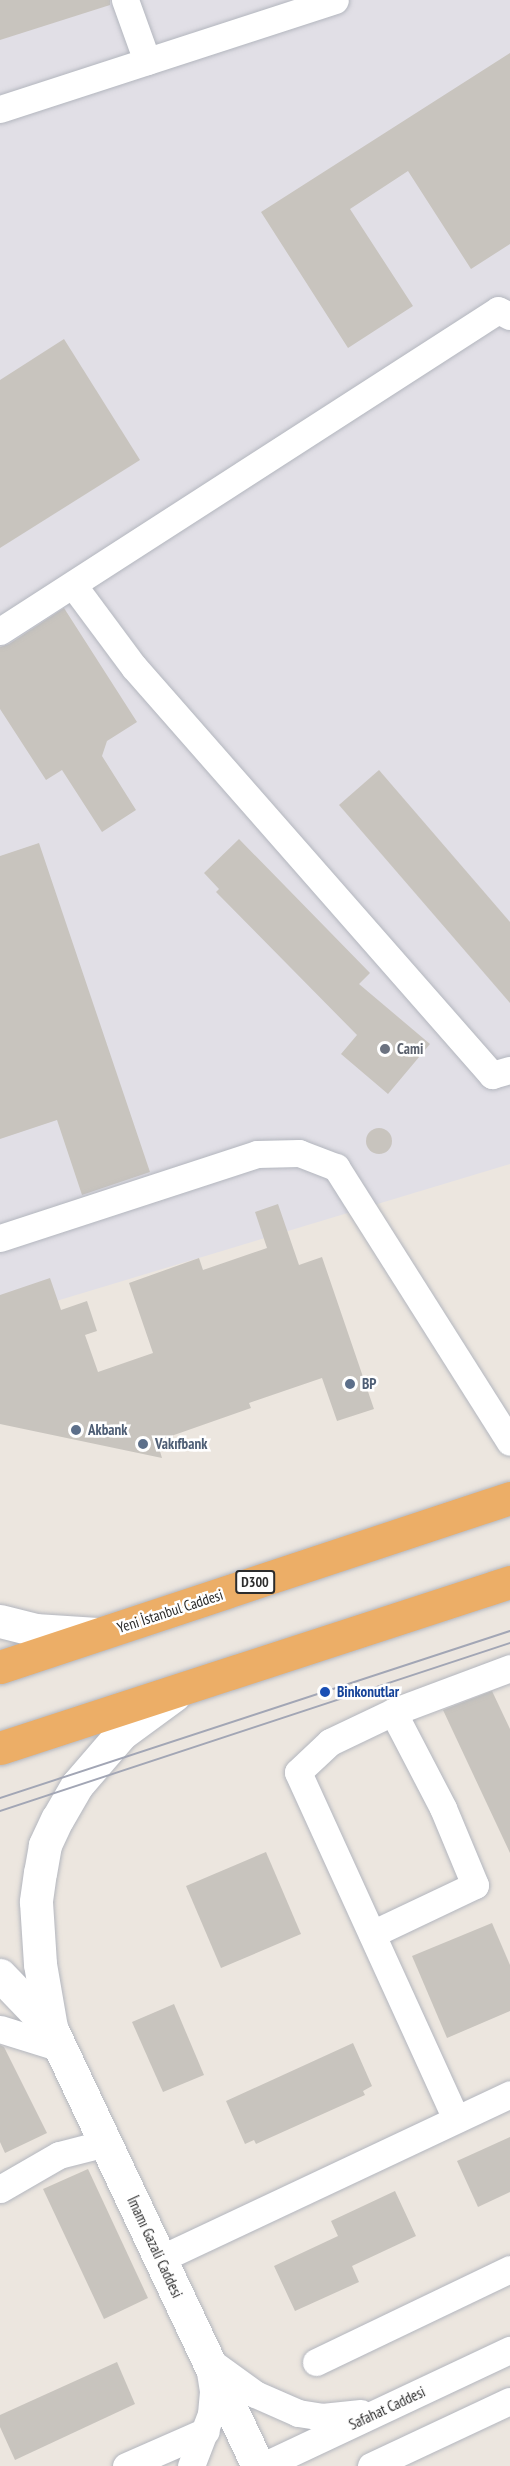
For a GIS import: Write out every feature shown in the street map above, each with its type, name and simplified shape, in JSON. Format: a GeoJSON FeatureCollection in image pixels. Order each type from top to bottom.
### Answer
{"type":"FeatureCollection","features":[{"type":"Feature","properties":{"kind":"highway","name":"Yeni İstanbul Caddesi"},"geometry":{"type":"LineString","coordinates":[[0,1667],[510,1498]]}},
{"type":"Feature","properties":{"kind":"highway"},"geometry":{"type":"LineString","coordinates":[[0,1748],[510,1582]]}},
{"type":"Feature","properties":{"kind":"street"},"geometry":{"type":"LineString","coordinates":[[125,0],[147,61]]}},
{"type":"Feature","properties":{"kind":"street"},"geometry":{"type":"LineString","coordinates":[[0,109],[335,0]]}},
{"type":"Feature","properties":{"kind":"street"},"geometry":{"type":"LineString","coordinates":[[0,631],[498,310],[510,316]]}},
{"type":"Feature","properties":{"kind":"street"},"geometry":{"type":"LineString","coordinates":[[73,585],[135,667],[492,1075],[510,1070]]}},
{"type":"Feature","properties":{"kind":"street"},"geometry":{"type":"LineString","coordinates":[[0,1238],[257,1155],[298,1152],[336,1167],[510,1442]]}},
{"type":"Feature","properties":{"kind":"street"},"geometry":{"type":"LineString","coordinates":[[0,1621],[60,1633],[99,1634]]}},
{"type":"Feature","properties":{"kind":"street"},"geometry":{"type":"LineString","coordinates":[[456,2120],[298,1772],[330,1742],[393,1712],[510,1668]]}},
{"type":"Feature","properties":{"kind":"street"},"geometry":{"type":"LineString","coordinates":[[56,2038],[37,1930],[36,1902],[45,1845],[77,1785],[101,1755],[121,1734],[181,1690]]}},
{"type":"Feature","properties":{"kind":"street"},"geometry":{"type":"LineString","coordinates":[[372,1934],[474,1885],[443,1808],[393,1712]]}},
{"type":"Feature","properties":{"kind":"street"},"geometry":{"type":"LineString","coordinates":[[0,1975],[56,2038]]}},
{"type":"Feature","properties":{"kind":"street"},"geometry":{"type":"LineString","coordinates":[[0,2029],[56,2038]]}},
{"type":"Feature","properties":{"kind":"street","name":"İmamı Gazali Caddesi"},"geometry":{"type":"LineString","coordinates":[[56,2038],[258,2466]]}},
{"type":"Feature","properties":{"kind":"street"},"geometry":{"type":"LineString","coordinates":[[160,2259],[510,2094]]}},
{"type":"Feature","properties":{"kind":"street"},"geometry":{"type":"LineString","coordinates":[[0,2189],[59,2155],[106,2143]]}},
{"type":"Feature","properties":{"kind":"street"},"geometry":{"type":"LineString","coordinates":[[316,2362],[510,2269]]}},
{"type":"Feature","properties":{"kind":"street","name":"Safahat Caddesi"},"geometry":{"type":"LineString","coordinates":[[263,2466],[510,2350]]}},
{"type":"Feature","properties":{"kind":"street"},"geometry":{"type":"LineString","coordinates":[[207,2359],[255,2394],[298,2413],[322,2417],[346,2416],[390,2407]]}},
{"type":"Feature","properties":{"kind":"street"},"geometry":{"type":"LineString","coordinates":[[191,2466],[206,2431],[213,2391],[207,2359]]}},
{"type":"Feature","properties":{"kind":"street"},"geometry":{"type":"LineString","coordinates":[[371,2466],[510,2401]]}},
{"type":"Feature","properties":{"kind":"street"},"geometry":{"type":"LineString","coordinates":[[126,2466],[206,2431]]}},
{"type":"Feature","properties":{"kind":"street"},"geometry":{"type":"LineString","coordinates":[[391,2466],[415,2446]]}},
{"type":"Feature","properties":{"kind":"shaded area"},"geometry":{"type":"Polygon","coordinates":[[[0,0],[510,0],[510,1164],[0,1318],[0,0]]]}},
{"type":"Feature","properties":{"kind":"building"},"geometry":{"type":"Polygon","coordinates":[[[0,0],[110,0],[110,5],[0,40],[0,0]]]}},
{"type":"Feature","properties":{"kind":"building"},"geometry":{"type":"Polygon","coordinates":[[[510,53],[510,244],[471,269],[408,171],[350,209],[413,306],[348,348],[261,212],[510,53]]]}},
{"type":"Feature","properties":{"kind":"building"},"geometry":{"type":"Polygon","coordinates":[[[64,339],[140,460],[0,548],[0,380],[64,339]]]}},
{"type":"Feature","properties":{"kind":"building"},"geometry":{"type":"Polygon","coordinates":[[[64,608],[137,722],[107,741],[102,756],[136,810],[102,832],[62,770],[46,780],[0,709],[0,647],[9,644],[64,608]]]}},
{"type":"Feature","properties":{"kind":"building"},"geometry":{"type":"Polygon","coordinates":[[[379,770],[510,922],[510,1003],[339,805],[379,770]]]}},
{"type":"Feature","properties":{"kind":"building"},"geometry":{"type":"Polygon","coordinates":[[[239,839],[370,973],[359,984],[430,1044],[388,1094],[341,1054],[357,1035],[216,892],[219,889],[204,873],[239,839]]]}},
{"type":"Feature","properties":{"kind":"building"},"geometry":{"type":"Polygon","coordinates":[[[39,843],[150,1172],[82,1195],[57,1120],[0,1139],[0,856],[39,843]]]}},
{"type":"Feature","properties":{"kind":"building"},"geometry":{"type":"Polygon","coordinates":[[[379,1128],[388,1132],[392,1141],[388,1150],[379,1154],[370,1150],[366,1141],[370,1132],[379,1128]]]}},
{"type":"Feature","properties":{"kind":"building"},"geometry":{"type":"Polygon","coordinates":[[[278,1204],[299,1265],[322,1257],[374,1409],[337,1421],[322,1378],[249,1403],[251,1408],[157,1441],[162,1458],[0,1424],[0,1295],[50,1278],[61,1310],[87,1301],[97,1331],[85,1335],[98,1372],[153,1353],[129,1283],[199,1258],[203,1270],[267,1248],[255,1212],[278,1204]]]}},
{"type":"Feature","properties":{"kind":"building"},"geometry":{"type":"Polygon","coordinates":[[[492,1691],[510,1729],[510,1853],[443,1710],[492,1691]]]}},
{"type":"Feature","properties":{"kind":"building"},"geometry":{"type":"Polygon","coordinates":[[[266,1852],[301,1934],[221,1968],[186,1886],[266,1852]]]}},
{"type":"Feature","properties":{"kind":"building"},"geometry":{"type":"Polygon","coordinates":[[[492,1923],[510,1965],[510,2011],[447,2038],[412,1956],[492,1923]]]}},
{"type":"Feature","properties":{"kind":"building"},"geometry":{"type":"Polygon","coordinates":[[[174,2004],[204,2075],[163,2092],[132,2022],[174,2004]]]}},
{"type":"Feature","properties":{"kind":"building"},"geometry":{"type":"Polygon","coordinates":[[[353,2043],[372,2086],[363,2091],[365,2095],[256,2144],[254,2140],[245,2144],[226,2101],[353,2043]]]}},
{"type":"Feature","properties":{"kind":"building"},"geometry":{"type":"Polygon","coordinates":[[[0,2045],[4,2047],[47,2133],[5,2153],[0,2142],[0,2045]]]}},
{"type":"Feature","properties":{"kind":"building"},"geometry":{"type":"Polygon","coordinates":[[[510,2137],[510,2192],[478,2207],[457,2161],[510,2137]]]}},
{"type":"Feature","properties":{"kind":"building"},"geometry":{"type":"Polygon","coordinates":[[[88,2169],[148,2298],[104,2319],[43,2189],[88,2169]]]}},
{"type":"Feature","properties":{"kind":"building"},"geometry":{"type":"Polygon","coordinates":[[[395,2191],[416,2236],[352,2266],[359,2282],[295,2311],[274,2266],[338,2236],[331,2221],[395,2191]]]}},
{"type":"Feature","properties":{"kind":"building"},"geometry":{"type":"Polygon","coordinates":[[[117,2362],[135,2404],[15,2460],[0,2427],[0,2415],[117,2362]]]}},
{"type":"Feature","properties":{"kind":"tram line"},"geometry":{"type":"LineString","coordinates":[[0,1798],[510,1631]]}},
{"type":"Feature","properties":{"kind":"tram line"},"geometry":{"type":"LineString","coordinates":[[0,1811],[510,1643]]}},
{"type":"Feature","properties":{"kind":"place","name":"Cami"},"geometry":{"type":"Point","coordinates":[385,1049]}},
{"type":"Feature","properties":{"kind":"place","name":"BP"},"geometry":{"type":"Point","coordinates":[350,1384]}},
{"type":"Feature","properties":{"kind":"place","name":"Akbank"},"geometry":{"type":"Point","coordinates":[76,1430]}},
{"type":"Feature","properties":{"kind":"place","name":"Vakıfbank"},"geometry":{"type":"Point","coordinates":[143,1444]}},
{"type":"Feature","properties":{"kind":"place","name":"Binkonutlar"},"geometry":{"type":"Point","coordinates":[325,1692]}}]}
